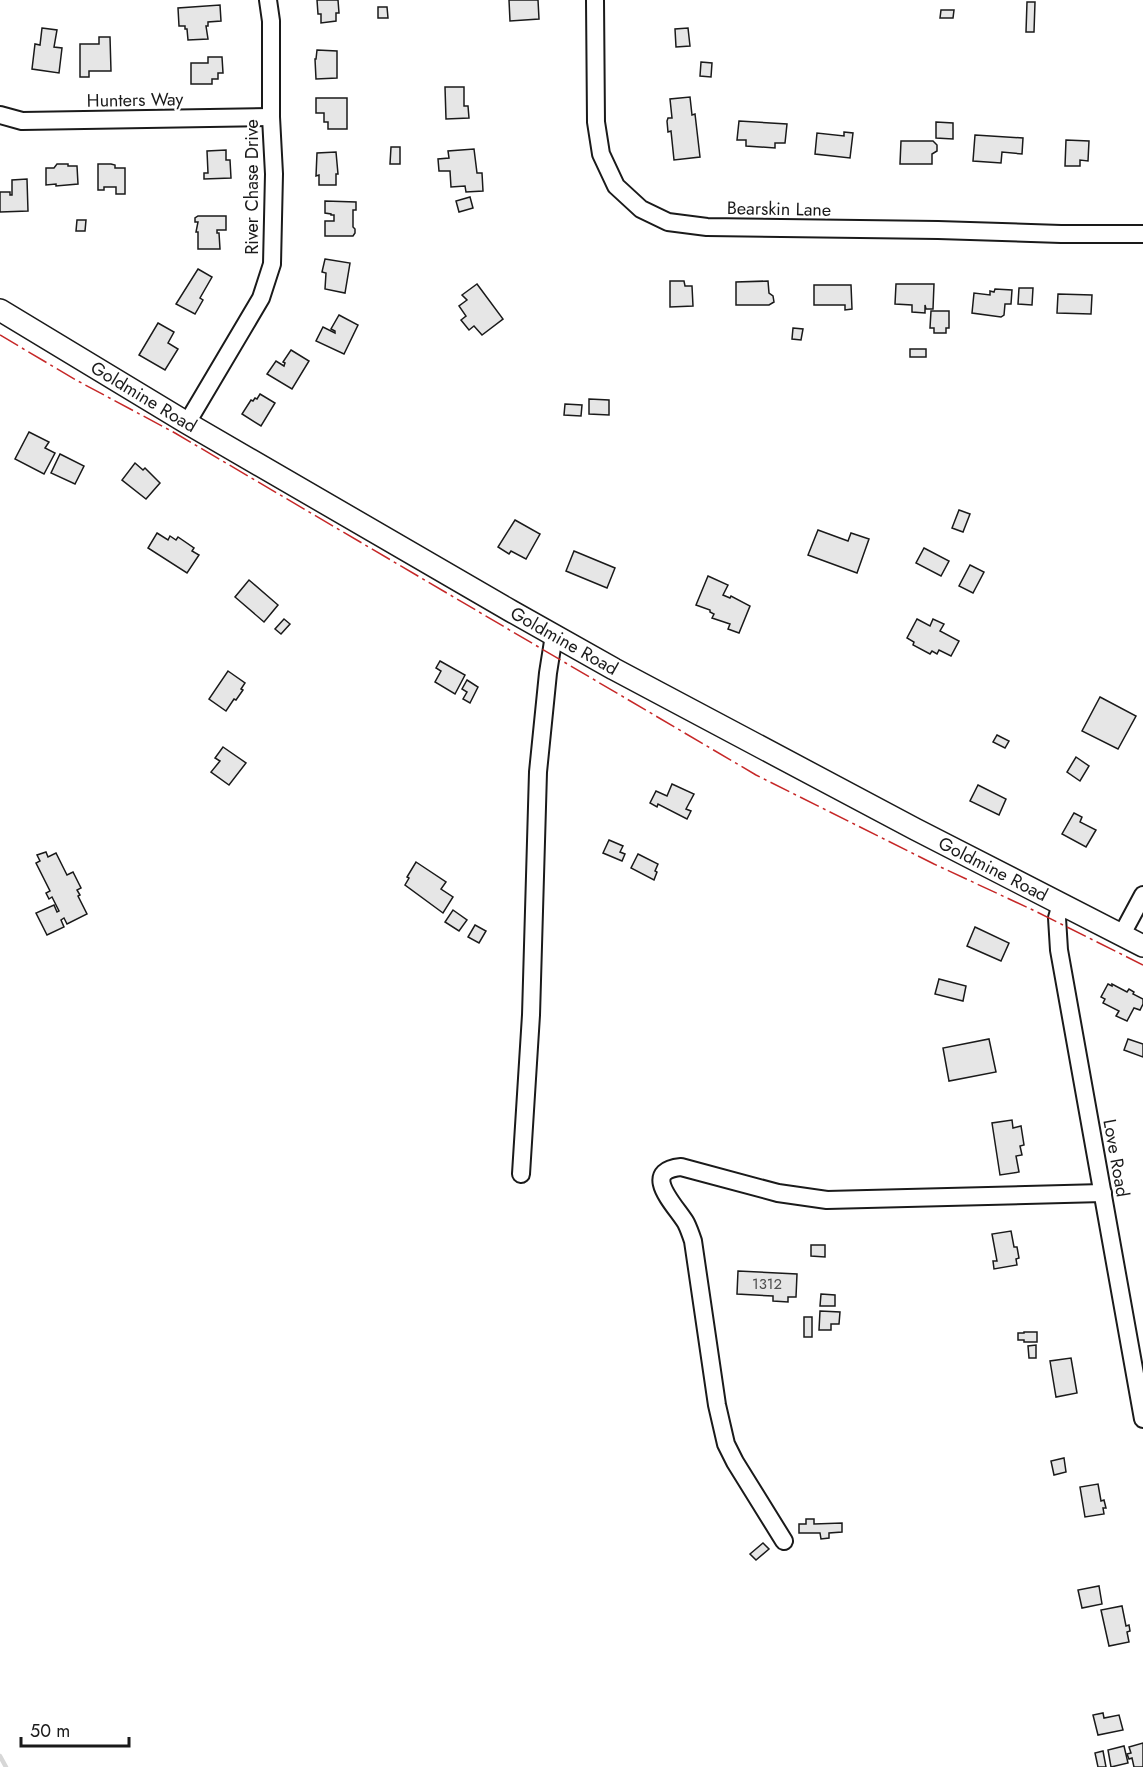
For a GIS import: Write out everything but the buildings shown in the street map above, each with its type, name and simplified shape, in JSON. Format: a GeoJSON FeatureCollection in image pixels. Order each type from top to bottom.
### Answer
{"type":"FeatureCollection","features":[{"type":"Feature","properties":{"kind":"main road","name":"Goldmine Road"},"geometry":{"type":"LineString","coordinates":[[0,310],[187,423],[554,635],[749,741],[1143,946]]}},
{"type":"Feature","properties":{"kind":"street","name":"River Chase Drive"},"geometry":{"type":"LineString","coordinates":[[187,423],[261,298],[272,264],[274,174],[271,117],[271,21],[268,0]]}},
{"type":"Feature","properties":{"kind":"street","name":"Bearskin Lane"},"geometry":{"type":"LineString","coordinates":[[595,0],[596,122],[601,154],[616,186],[641,208],[668,222],[707,227],[1143,234]]}},
{"type":"Feature","properties":{"kind":"street","name":"Hunters Way"},"geometry":{"type":"LineString","coordinates":[[0,115],[22,121],[271,117]]}},
{"type":"Feature","properties":{"kind":"street"},"geometry":{"type":"LineString","coordinates":[[522,1174],[531,1015],[538,772],[554,635]]}},
{"type":"Feature","properties":{"kind":"street"},"geometry":{"type":"LineString","coordinates":[[1121,936],[1143,896]]}},
{"type":"Feature","properties":{"kind":"street","name":"Love Road"},"geometry":{"type":"LineString","coordinates":[[1061,904],[1057,918],[1059,950],[1143,1419]]}},
{"type":"Feature","properties":{"kind":"street"},"geometry":{"type":"LineString","coordinates":[[784,1541],[726,1444],[717,1405],[693,1241],[687,1225],[665,1194],[661,1184],[664,1173],[670,1168],[681,1167],[778,1193],[827,1200],[1103,1194]]}},
{"type":"Feature","properties":{"kind":"waterway"},"geometry":{"type":"LineString","coordinates":[[0,1756],[6,1767]]}},
{"type":"Feature","properties":{"kind":"power"},"geometry":{"type":"LineString","coordinates":[[0,335],[76,380],[175,433],[756,775],[1143,965]]}}]}
